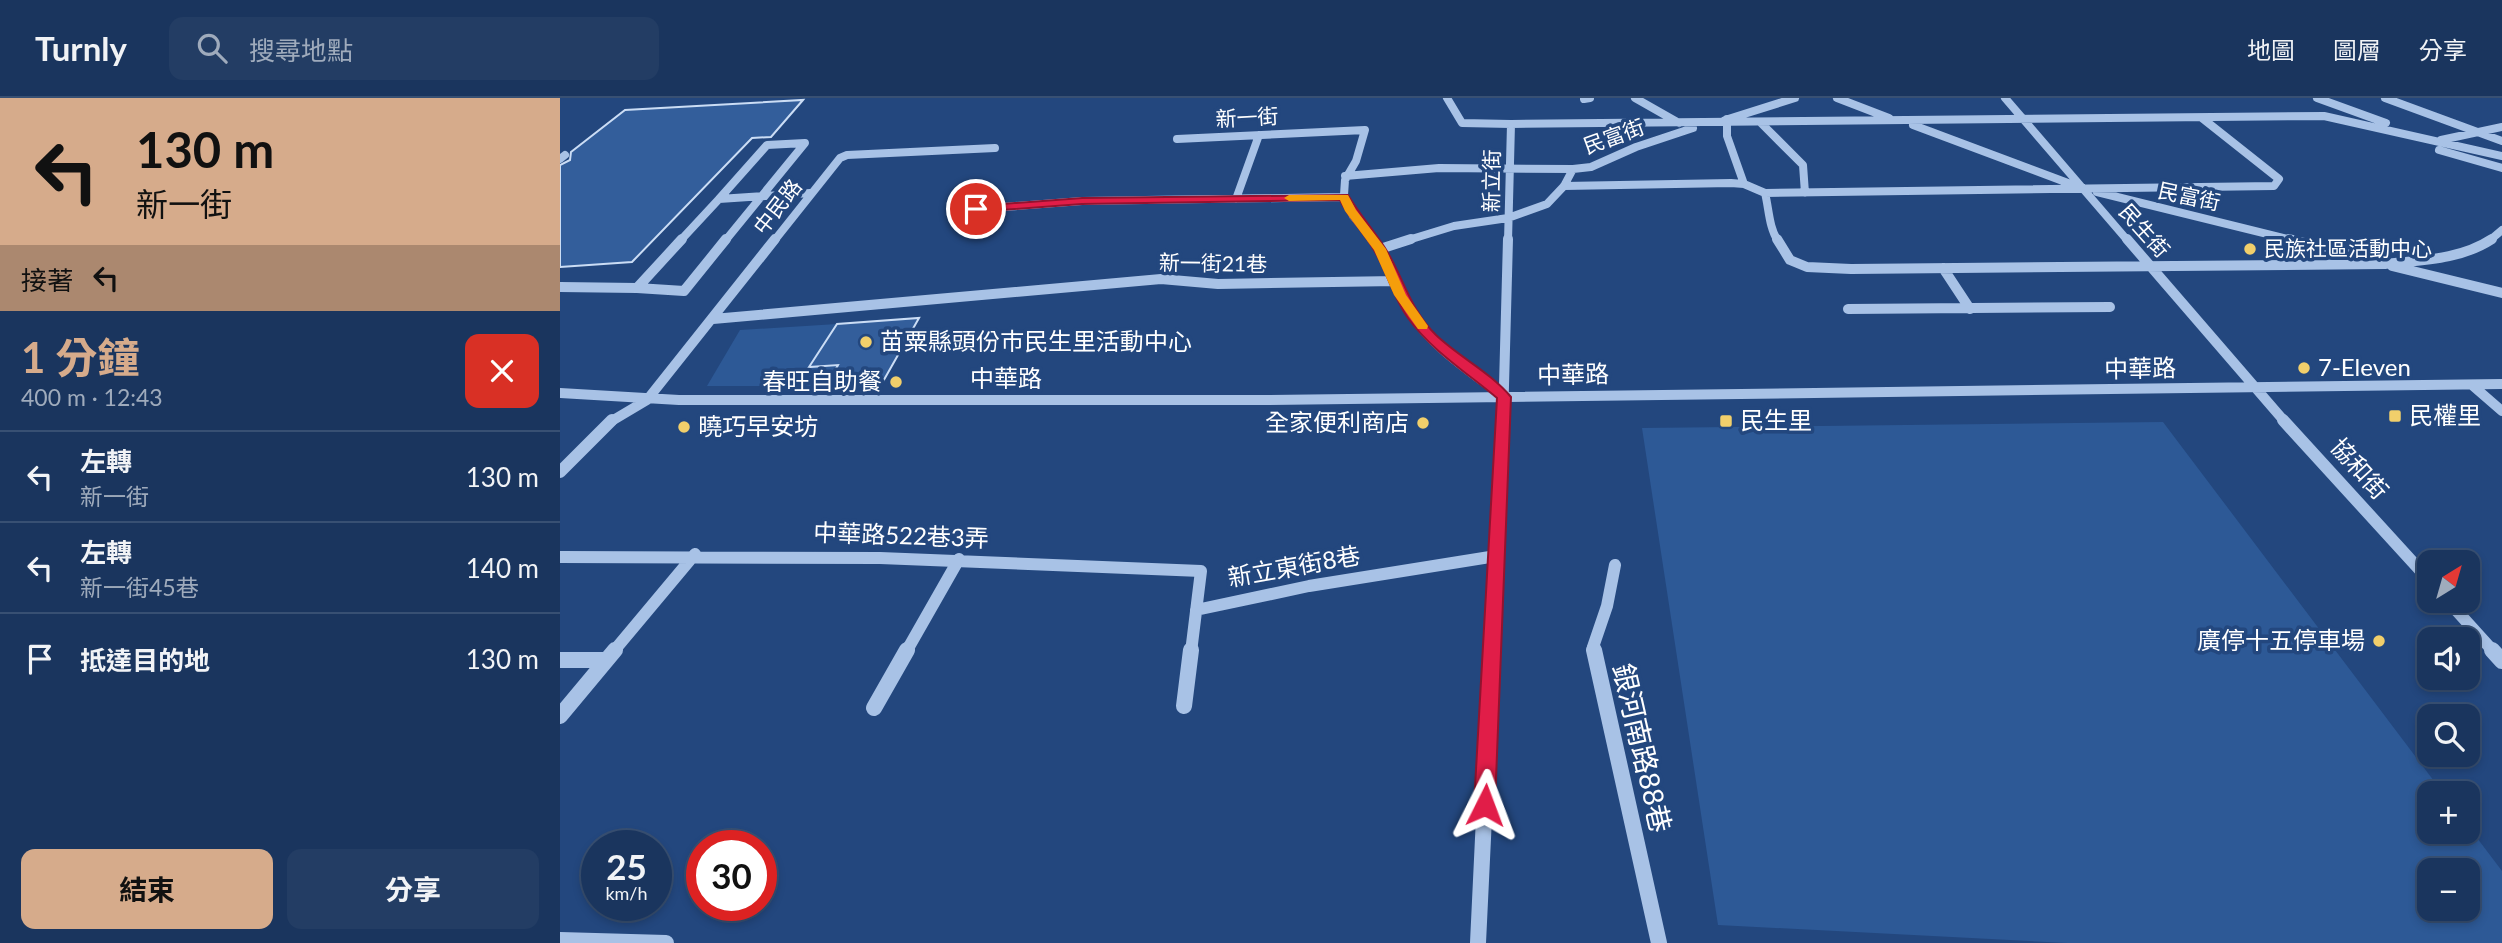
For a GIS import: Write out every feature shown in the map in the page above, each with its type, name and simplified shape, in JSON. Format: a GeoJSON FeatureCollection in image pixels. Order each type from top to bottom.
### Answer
{"type":"FeatureCollection","features":[{"type":"Feature","properties":{"kind":"street"},"geometry":{"type":"LineString","coordinates":[[1447,98],[1462,123],[1511,124]]}},
{"type":"Feature","properties":{"kind":"street"},"geometry":{"type":"LineString","coordinates":[[1635,98],[1679,124]]}},
{"type":"Feature","properties":{"kind":"street","name":"民富街"},"geometry":{"type":"LineString","coordinates":[[1380,249],[1454,226],[1508,218],[1547,204],[1564,186],[1573,169],[1591,167],[1636,146],[1711,123],[1728,121],[1795,98]]}},
{"type":"Feature","properties":{"kind":"street","name":"民富街"},"geometry":{"type":"LineString","coordinates":[[1837,98],[2082,188],[2502,293]]}},
{"type":"Feature","properties":{"kind":"street","name":"民生街"},"geometry":{"type":"LineString","coordinates":[[2005,98],[2255,389]]}},
{"type":"Feature","properties":{"kind":"street"},"geometry":{"type":"LineString","coordinates":[[2317,98],[2393,126],[2400,133]]}},
{"type":"Feature","properties":{"kind":"street"},"geometry":{"type":"LineString","coordinates":[[2385,98],[2502,141]]}},
{"type":"Feature","properties":{"kind":"street"},"geometry":{"type":"LineString","coordinates":[[1744,184],[1727,135],[1728,121],[2025,121],[2324,116],[2502,156]]}},
{"type":"Feature","properties":{"kind":"street"},"geometry":{"type":"LineString","coordinates":[[1564,186],[1744,184],[1765,193],[1805,193],[2274,186],[2278,179],[2202,118]]}},
{"type":"Feature","properties":{"kind":"street","name":"新立街"},"geometry":{"type":"LineString","coordinates":[[1478,943],[1504,397],[1511,124],[1711,123]]}},
{"type":"Feature","properties":{"kind":"street"},"geometry":{"type":"LineString","coordinates":[[1761,123],[1802,165],[1805,193]]}},
{"type":"Feature","properties":{"kind":"street"},"geometry":{"type":"LineString","coordinates":[[2502,127],[2437,141],[2433,148],[2502,168]]}},
{"type":"Feature","properties":{"kind":"street","name":"新一街"},"geometry":{"type":"LineString","coordinates":[[1177,139],[1365,130],[1356,160],[1345,176],[1344,197]]}},
{"type":"Feature","properties":{"kind":"street"},"geometry":{"type":"LineString","coordinates":[[1236,199],[1259,135]]}},
{"type":"Feature","properties":{"kind":"street"},"geometry":{"type":"LineString","coordinates":[[560,287],[684,291],[805,143],[767,145],[637,288]]}},
{"type":"Feature","properties":{"kind":"street","name":"中民路"},"geometry":{"type":"LineString","coordinates":[[647,400],[840,158],[847,155],[995,148]]}},
{"type":"Feature","properties":{"kind":"street"},"geometry":{"type":"LineString","coordinates":[[1345,176],[1438,168],[1573,169]]}},
{"type":"Feature","properties":{"kind":"street"},"geometry":{"type":"LineString","coordinates":[[719,199],[810,193]]}},
{"type":"Feature","properties":{"kind":"street"},"geometry":{"type":"LineString","coordinates":[[1765,193],[1772,222],[1771,231],[1790,260],[1807,267],[1840,269],[2385,264],[2470,252],[2490,243],[2502,230]]}},
{"type":"Feature","properties":{"kind":"street"},"geometry":{"type":"LineString","coordinates":[[976,209],[1082,201],[1344,197],[1350,211],[1380,249],[1400,295],[1413,316],[1432,338],[1504,397]]}},
{"type":"Feature","properties":{"kind":"street"},"geometry":{"type":"LineString","coordinates":[[1943,268],[1970,309]]}},
{"type":"Feature","properties":{"kind":"street","name":"新一街21巷"},"geometry":{"type":"LineString","coordinates":[[713,319],[1161,279],[1218,284],[1395,281]]}},
{"type":"Feature","properties":{"kind":"street"},"geometry":{"type":"LineString","coordinates":[[1848,309],[2110,307]]}},
{"type":"Feature","properties":{"kind":"street"},"geometry":{"type":"LineString","coordinates":[[2472,384],[2502,411]]}},
{"type":"Feature","properties":{"kind":"street","name":"中華路"},"geometry":{"type":"LineString","coordinates":[[560,393],[647,400],[1270,400],[2502,384]]}},
{"type":"Feature","properties":{"kind":"street","name":"協和街"},"geometry":{"type":"LineString","coordinates":[[2255,389],[2417,567]]}},
{"type":"Feature","properties":{"kind":"street"},"geometry":{"type":"LineString","coordinates":[[560,472],[615,417],[647,400]]}},
{"type":"Feature","properties":{"kind":"street"},"geometry":{"type":"LineString","coordinates":[[560,716],[695,554]]}},
{"type":"Feature","properties":{"kind":"street","name":"中華路522巷3弄"},"geometry":{"type":"LineString","coordinates":[[560,557],[695,554],[959,559],[1200,571],[1196,610]]}},
{"type":"Feature","properties":{"kind":"street","name":"新立東街8巷"},"geometry":{"type":"LineString","coordinates":[[1196,610],[1255,596],[1496,556]]}},
{"type":"Feature","properties":{"kind":"street"},"geometry":{"type":"LineString","coordinates":[[874,708],[959,559]]}},
{"type":"Feature","properties":{"kind":"street","name":"銀河南路88巷"},"geometry":{"type":"LineString","coordinates":[[1615,565],[1607,606],[1593,647],[1659,943]]}},
{"type":"Feature","properties":{"kind":"street"},"geometry":{"type":"LineString","coordinates":[[1184,706],[1196,610]]}},
{"type":"Feature","properties":{"kind":"street"},"geometry":{"type":"LineString","coordinates":[[2459,613],[2502,661]]}},
{"type":"Feature","properties":{"kind":"street"},"geometry":{"type":"LineString","coordinates":[[560,660],[606,660]]}},
{"type":"Feature","properties":{"kind":"street"},"geometry":{"type":"LineString","coordinates":[[560,940],[666,943]]}},
{"type":"Feature","properties":{"kind":"shaded area"},"geometry":{"type":"Polygon","coordinates":[[[837,324],[810,366],[838,365],[827,386],[707,386],[740,330],[837,324]]]}},
{"type":"Feature","properties":{"kind":"shaded area"},"geometry":{"type":"Polygon","coordinates":[[[2163,422],[2417,759],[2417,767],[2423,767],[2434,781],[2417,781],[2417,844],[2480,844],[2480,842],[2502,871],[2502,943],[2067,943],[1718,925],[1642,428],[2163,422]]]}},
{"type":"Feature","properties":{"kind":"building"},"geometry":{"type":"Polygon","coordinates":[[[803,100],[771,137],[752,138],[632,262],[560,267],[560,165],[570,160],[571,152],[625,110],[803,100]]]}},
{"type":"Feature","properties":{"kind":"building","name":"苗粟縣頭份巿民生里活動中心"},"geometry":{"type":"Polygon","coordinates":[[[919,318],[881,385],[827,386],[838,365],[809,367],[837,324],[919,318]]]}},
{"type":"Feature","properties":{"kind":"slow traffic"},"geometry":{"type":"LineString","coordinates":[[1289,198],[1344,197],[1350,211],[1380,249],[1400,295],[1422,326]]}},
{"type":"Feature","properties":{"kind":"place","name":"民族社區活動中心"},"geometry":{"type":"Point","coordinates":[2250,249]}},
{"type":"Feature","properties":{"kind":"place","name":"苗粟縣頭份巿民生里活動中心"},"geometry":{"type":"Point","coordinates":[866,342]}},
{"type":"Feature","properties":{"kind":"place","name":"7-Eleven"},"geometry":{"type":"Point","coordinates":[2304,368]}},
{"type":"Feature","properties":{"kind":"place","name":"春旺自助餐"},"geometry":{"type":"Point","coordinates":[896,382]}},
{"type":"Feature","properties":{"kind":"place","name":"民權里"},"geometry":{"type":"Point","coordinates":[2395,416]}},
{"type":"Feature","properties":{"kind":"place","name":"民生里"},"geometry":{"type":"Point","coordinates":[1726,421]}},
{"type":"Feature","properties":{"kind":"place","name":"全家便利商店"},"geometry":{"type":"Point","coordinates":[1423,423]}},
{"type":"Feature","properties":{"kind":"place","name":"曉巧早安坊"},"geometry":{"type":"Point","coordinates":[684,427]}},
{"type":"Feature","properties":{"kind":"place","name":"廣停十五停車場"},"geometry":{"type":"Point","coordinates":[2379,641]}},
{"type":"Feature","properties":{"kind":"route"},"geometry":{"type":"LineString","coordinates":[[976,209],[1082,201],[1344,197],[1350,211],[1380,249],[1400,295],[1413,316],[1432,338],[1504,397],[1485,805]]}}]}
